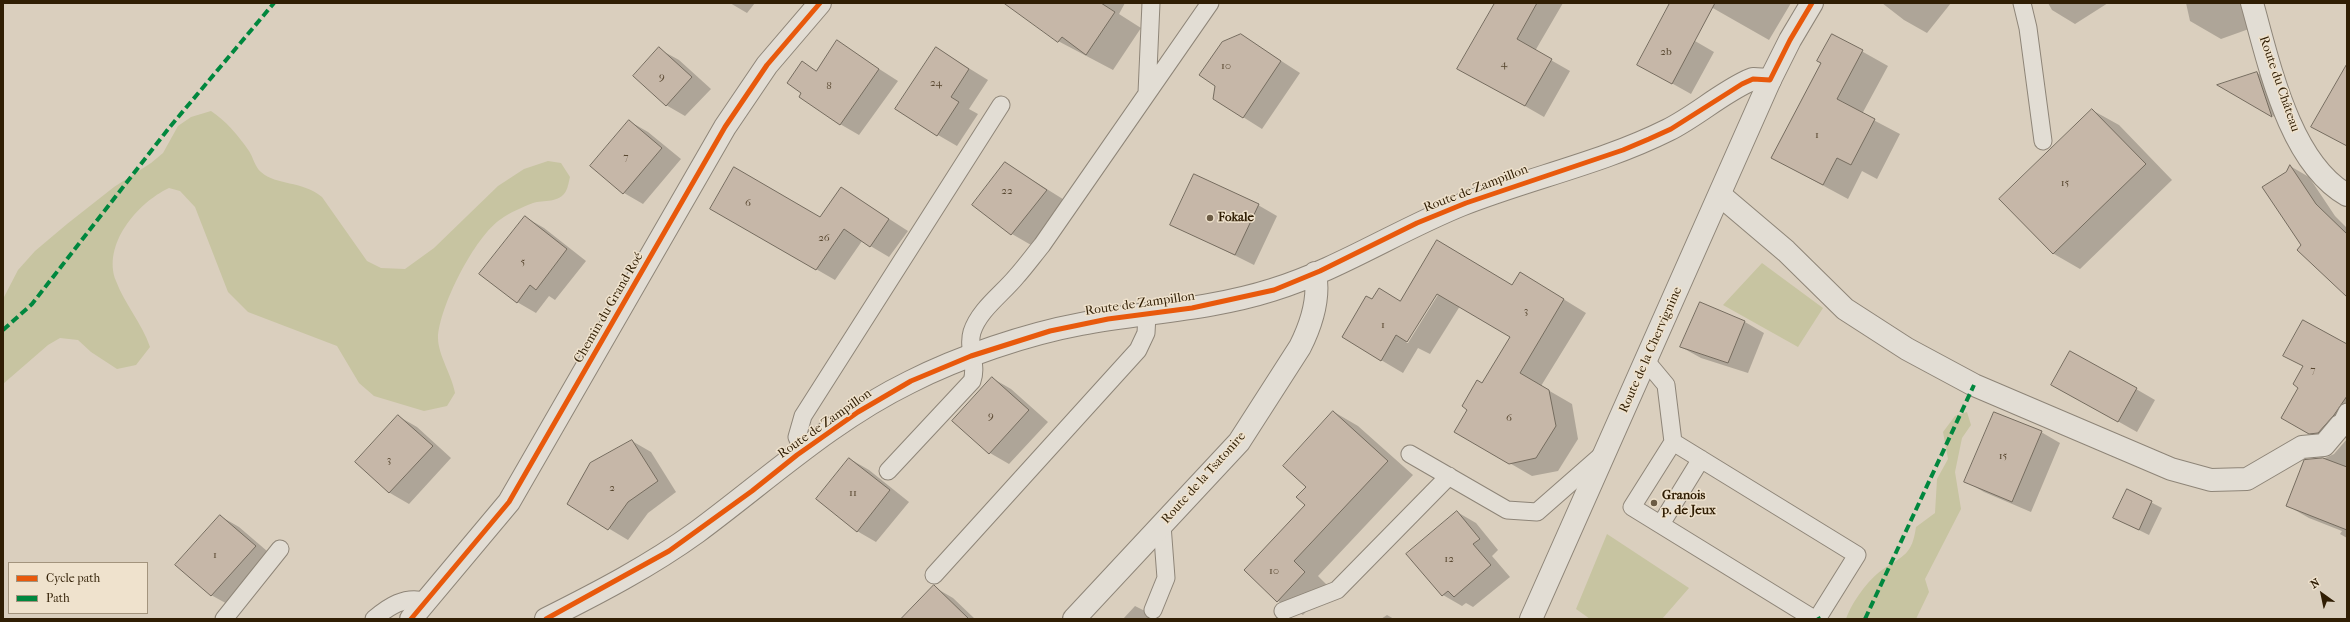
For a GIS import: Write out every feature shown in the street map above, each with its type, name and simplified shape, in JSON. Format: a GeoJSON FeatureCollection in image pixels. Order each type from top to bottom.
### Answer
{"type":"FeatureCollection","features":[{"type":"Feature","properties":{"kind":"street","name":"Chemin du Grand Roé"},"geometry":{"type":"LineString","coordinates":[[411,619],[509,502],[725,127],[766,65],[820,3]]}},
{"type":"Feature","properties":{"kind":"street","name":"Route de la Chervignine"},"geometry":{"type":"LineString","coordinates":[[1531,619],[1770,80],[1790,40],[1812,3]]}},
{"type":"Feature","properties":{"kind":"street","name":"Route du Château"},"geometry":{"type":"LineString","coordinates":[[2252,3],[2274,78],[2298,140],[2313,165],[2333,185],[2347,195]]}},
{"type":"Feature","properties":{"kind":"street","name":"Route de Zampillon"},"geometry":{"type":"LineString","coordinates":[[546,619],[669,551],[858,412],[911,381],[971,356],[1050,331],[1100,321],[1192,308],[1274,290],[1315,273],[1417,224],[1466,203],[1649,139],[1671,129],[1748,81],[1753,79],[1770,80]]}},
{"type":"Feature","properties":{"kind":"street"},"geometry":{"type":"LineString","coordinates":[[1720,195],[1786,251],[1845,309],[1906,349],[1974,385],[2171,468],[2211,480],[2248,479],[2302,447],[2324,445],[2344,419]]}},
{"type":"Feature","properties":{"kind":"street","name":"Route de la Tsatonire"},"geometry":{"type":"LineString","coordinates":[[1074,619],[1239,442],[1300,347],[1307,333],[1317,290],[1315,273]]}},
{"type":"Feature","properties":{"kind":"lane"},"geometry":{"type":"LineString","coordinates":[[1147,93],[1151,3]]}},
{"type":"Feature","properties":{"kind":"lane"},"geometry":{"type":"LineString","coordinates":[[888,471],[972,381],[975,368],[971,356],[971,334],[978,319],[1018,276],[1042,245],[1210,3]]}},
{"type":"Feature","properties":{"kind":"lane"},"geometry":{"type":"LineString","coordinates":[[2022,3],[2028,28],[2043,141]]}},
{"type":"Feature","properties":{"kind":"lane"},"geometry":{"type":"LineString","coordinates":[[803,451],[797,437],[803,416],[1001,105]]}},
{"type":"Feature","properties":{"kind":"lane"},"geometry":{"type":"LineString","coordinates":[[934,576],[1138,350],[1146,334],[1147,315]]}},
{"type":"Feature","properties":{"kind":"lane"},"geometry":{"type":"LineString","coordinates":[[1646,361],[1666,385],[1673,442],[1632,507],[1815,619],[1857,555],[1673,442]]}},
{"type":"Feature","properties":{"kind":"lane"},"geometry":{"type":"LineString","coordinates":[[1410,454],[1507,510],[1537,512],[1605,452]]}},
{"type":"Feature","properties":{"kind":"lane"},"geometry":{"type":"LineString","coordinates":[[1661,524],[1701,459]]}},
{"type":"Feature","properties":{"kind":"lane"},"geometry":{"type":"LineString","coordinates":[[1283,611],[1336,590],[1449,476]]}},
{"type":"Feature","properties":{"kind":"lane"},"geometry":{"type":"LineString","coordinates":[[1153,610],[1166,578],[1162,525]]}},
{"type":"Feature","properties":{"kind":"lane"},"geometry":{"type":"LineString","coordinates":[[224,619],[280,549]]}},
{"type":"Feature","properties":{"kind":"lane"},"geometry":{"type":"LineString","coordinates":[[374,619],[400,601],[416,599],[424,602]]}},
{"type":"Feature","properties":{"kind":"shaded area"},"geometry":{"type":"Polygon","coordinates":[[[211,111],[222,119],[236,134],[249,151],[261,172],[274,179],[306,188],[322,197],[367,261],[381,268],[405,269],[434,248],[498,186],[524,169],[548,161],[561,163],[570,177],[567,189],[563,195],[560,198],[533,203],[512,212],[501,219],[480,240],[460,273],[445,309],[438,338],[440,351],[455,393],[447,406],[424,411],[374,396],[359,383],[337,346],[248,312],[228,292],[195,207],[180,191],[169,188],[145,204],[134,215],[118,240],[114,253],[113,267],[116,281],[143,330],[150,347],[136,365],[117,369],[91,352],[78,340],[60,338],[48,345],[3,384],[3,299],[18,270],[35,251],[67,224],[114,187],[151,163],[163,153],[178,126],[191,117],[211,111]]]}},
{"type":"Feature","properties":{"kind":"shaded area"},"geometry":{"type":"Polygon","coordinates":[[[1762,263],[1823,308],[1798,347],[1723,305],[1762,263]]]}},
{"type":"Feature","properties":{"kind":"shaded area"},"geometry":{"type":"Polygon","coordinates":[[[1967,412],[1971,425],[1962,438],[1955,472],[1961,509],[1925,579],[1929,592],[1916,619],[1846,619],[1856,599],[1866,585],[1882,570],[1906,553],[1912,543],[1916,527],[1935,513],[1937,479],[1948,459],[1943,432],[1955,416],[1967,412]]]}},
{"type":"Feature","properties":{"kind":"shaded area"},"geometry":{"type":"Polygon","coordinates":[[[1607,534],[1689,588],[1662,619],[1590,619],[1576,609],[1607,534]]]}},
{"type":"Feature","properties":{"kind":"building"},"geometry":{"type":"Polygon","coordinates":[[[1004,3],[1101,3],[1115,12],[1086,55],[1062,37],[1058,42],[1004,3]]]}},
{"type":"Feature","properties":{"kind":"building"},"geometry":{"type":"Polygon","coordinates":[[[1495,3],[1537,3],[1517,39],[1552,59],[1525,106],[1457,69],[1495,3]]]}},
{"type":"Feature","properties":{"kind":"building"},"geometry":{"type":"Polygon","coordinates":[[[1670,3],[1715,3],[1672,84],[1637,65],[1670,3]]]}},
{"type":"Feature","properties":{"kind":"building"},"geometry":{"type":"Polygon","coordinates":[[[1241,34],[1281,61],[1243,118],[1213,99],[1215,86],[1199,75],[1222,42],[1241,34]]]}},
{"type":"Feature","properties":{"kind":"building"},"geometry":{"type":"Polygon","coordinates":[[[1832,34],[1863,50],[1837,99],[1875,119],[1851,165],[1837,158],[1823,185],[1771,158],[1821,63],[1817,61],[1832,34]]]}},
{"type":"Feature","properties":{"kind":"building"},"geometry":{"type":"Polygon","coordinates":[[[837,40],[879,69],[840,125],[799,97],[801,93],[787,83],[802,61],[816,71],[837,40]]]}},
{"type":"Feature","properties":{"kind":"building"},"geometry":{"type":"Polygon","coordinates":[[[659,47],[692,77],[666,106],[633,76],[659,47]]]}},
{"type":"Feature","properties":{"kind":"building"},"geometry":{"type":"Polygon","coordinates":[[[936,47],[969,69],[951,97],[959,102],[937,136],[895,109],[936,47]]]}},
{"type":"Feature","properties":{"kind":"building"},"geometry":{"type":"Polygon","coordinates":[[[2347,64],[2347,146],[2311,127],[2347,64]]]}},
{"type":"Feature","properties":{"kind":"building"},"geometry":{"type":"Polygon","coordinates":[[[2257,72],[2272,117],[2217,85],[2257,72]]]}},
{"type":"Feature","properties":{"kind":"building"},"geometry":{"type":"Polygon","coordinates":[[[2092,109],[2146,164],[2053,254],[1999,199],[2092,109]]]}},
{"type":"Feature","properties":{"kind":"building"},"geometry":{"type":"Polygon","coordinates":[[[629,120],[662,148],[623,194],[590,166],[629,120]]]}},
{"type":"Feature","properties":{"kind":"building"},"geometry":{"type":"Polygon","coordinates":[[[1005,162],[1047,190],[1011,235],[972,205],[1005,162]]]}},
{"type":"Feature","properties":{"kind":"building"},"geometry":{"type":"Polygon","coordinates":[[[2290,165],[2316,204],[2347,234],[2347,297],[2297,250],[2301,245],[2262,187],[2286,172],[2290,165]]]}},
{"type":"Feature","properties":{"kind":"building"},"geometry":{"type":"Polygon","coordinates":[[[734,167],[820,217],[841,187],[889,219],[870,247],[844,229],[816,270],[710,209],[734,167]]]}},
{"type":"Feature","properties":{"kind":"building"},"geometry":{"type":"Polygon","coordinates":[[[1194,174],[1259,204],[1235,255],[1170,225],[1194,174]]]}},
{"type":"Feature","properties":{"kind":"building"},"geometry":{"type":"Polygon","coordinates":[[[525,216],[567,249],[536,290],[530,285],[517,303],[479,274],[525,216]]]}},
{"type":"Feature","properties":{"kind":"building"},"geometry":{"type":"Polygon","coordinates":[[[1437,240],[1512,285],[1520,272],[1564,299],[1520,373],[1549,390],[1556,426],[1536,458],[1509,464],[1454,432],[1467,410],[1462,406],[1477,380],[1482,383],[1510,337],[1437,294],[1407,342],[1396,335],[1381,361],[1342,337],[1366,296],[1372,299],[1379,288],[1400,301],[1437,240]]]}},
{"type":"Feature","properties":{"kind":"building"},"geometry":{"type":"Polygon","coordinates":[[[1700,302],[1745,321],[1728,363],[1680,347],[1700,302]]]}},
{"type":"Feature","properties":{"kind":"building"},"geometry":{"type":"Polygon","coordinates":[[[2303,320],[2347,344],[2347,396],[2334,415],[2318,433],[2309,434],[2281,418],[2298,388],[2293,384],[2303,366],[2283,356],[2303,320]]]}},
{"type":"Feature","properties":{"kind":"building"},"geometry":{"type":"Polygon","coordinates":[[[2070,351],[2137,388],[2118,422],[2051,385],[2070,351]]]}},
{"type":"Feature","properties":{"kind":"building"},"geometry":{"type":"Polygon","coordinates":[[[992,377],[1029,410],[989,454],[952,421],[992,377]]]}},
{"type":"Feature","properties":{"kind":"building"},"geometry":{"type":"Polygon","coordinates":[[[1333,411],[1388,461],[1294,561],[1305,572],[1277,602],[1244,570],[1305,505],[1296,497],[1306,487],[1283,466],[1333,411]]]}},
{"type":"Feature","properties":{"kind":"building"},"geometry":{"type":"Polygon","coordinates":[[[1994,412],[2042,431],[2012,502],[1964,482],[1994,412]]]}},
{"type":"Feature","properties":{"kind":"building"},"geometry":{"type":"Polygon","coordinates":[[[398,415],[433,446],[389,493],[355,462],[398,415]]]}},
{"type":"Feature","properties":{"kind":"building"},"geometry":{"type":"Polygon","coordinates":[[[632,440],[658,481],[628,502],[608,530],[567,504],[590,463],[632,440]]]}},
{"type":"Feature","properties":{"kind":"building"},"geometry":{"type":"Polygon","coordinates":[[[849,458],[890,490],[857,532],[816,499],[849,458]]]}},
{"type":"Feature","properties":{"kind":"building"},"geometry":{"type":"Polygon","coordinates":[[[2323,458],[2347,467],[2347,530],[2286,506],[2304,460],[2323,458]]]}},
{"type":"Feature","properties":{"kind":"building"},"geometry":{"type":"Polygon","coordinates":[[[2127,489],[2152,501],[2139,530],[2113,518],[2127,489]]]}},
{"type":"Feature","properties":{"kind":"building"},"geometry":{"type":"Polygon","coordinates":[[[1457,511],[1480,539],[1473,544],[1491,565],[1454,597],[1448,591],[1442,596],[1406,554],[1457,511]]]}},
{"type":"Feature","properties":{"kind":"building"},"geometry":{"type":"Polygon","coordinates":[[[220,515],[256,546],[211,596],[175,565],[220,515]]]}},
{"type":"Feature","properties":{"kind":"building"},"geometry":{"type":"Polygon","coordinates":[[[934,585],[969,619],[901,619],[934,585]]]}},
{"type":"Feature","properties":{"kind":"marked path"},"geometry":{"type":"LineString","coordinates":[[3,330],[32,304],[169,128],[274,3]]}},
{"type":"Feature","properties":{"kind":"marked path"},"geometry":{"type":"LineString","coordinates":[[1865,619],[1974,385]]}},
{"type":"Feature","properties":{"kind":"cycle path"},"geometry":{"type":"LineString","coordinates":[[411,619],[509,502],[725,127],[767,65],[820,3]]}},
{"type":"Feature","properties":{"kind":"cycle path"},"geometry":{"type":"LineString","coordinates":[[546,619],[669,551],[752,491],[797,455],[858,412],[911,381],[971,356],[1050,331],[1108,319],[1192,308],[1274,290],[1320,271],[1417,223],[1466,203],[1623,150],[1671,129],[1742,84],[1753,79],[1770,80],[1790,40],[1812,3]]}},
{"type":"Feature","properties":{"kind":"place","name":"Fokale"},"geometry":{"type":"Point","coordinates":[1210,218]}},
{"type":"Feature","properties":{"kind":"place","name":"Granois p. de Jeux"},"geometry":{"type":"Point","coordinates":[1654,503]}}]}
